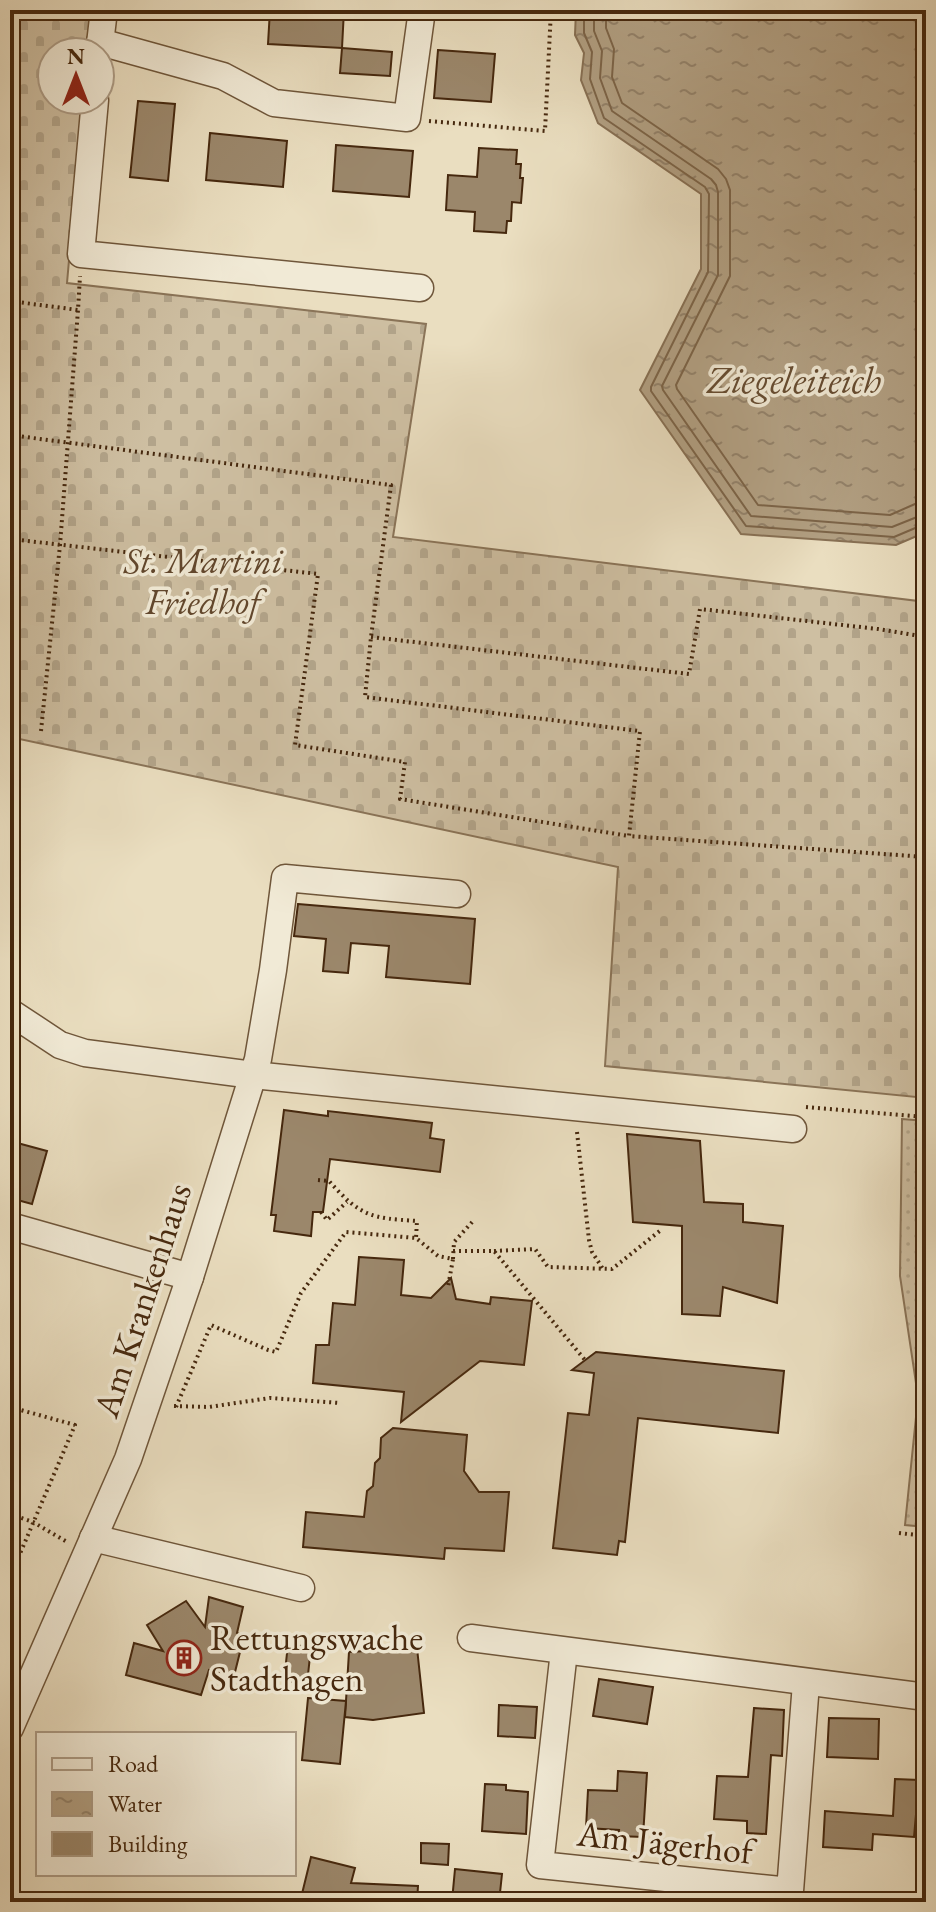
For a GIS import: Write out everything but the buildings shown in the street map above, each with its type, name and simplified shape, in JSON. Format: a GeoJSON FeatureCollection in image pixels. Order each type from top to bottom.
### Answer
{"type":"FeatureCollection","features":[{"type":"Feature","properties":{"kind":"street"},"geometry":{"type":"LineString","coordinates":[[101,36],[104,10]]}},
{"type":"Feature","properties":{"kind":"street"},"geometry":{"type":"LineString","coordinates":[[116,51],[223,76],[274,103],[407,118],[422,10]]}},
{"type":"Feature","properties":{"kind":"street"},"geometry":{"type":"LineString","coordinates":[[94,116],[81,254],[420,288]]}},
{"type":"Feature","properties":{"kind":"street","name":"Am Krankenhaus"},"geometry":{"type":"LineString","coordinates":[[10,1728],[66,1614],[90,1546],[128,1459],[190,1277],[253,1075],[273,970],[285,878],[457,894]]}},
{"type":"Feature","properties":{"kind":"street"},"geometry":{"type":"LineString","coordinates":[[10,1012],[60,1045],[85,1053],[253,1075],[793,1129]]}},
{"type":"Feature","properties":{"kind":"street"},"geometry":{"type":"LineString","coordinates":[[10,1226],[190,1277]]}},
{"type":"Feature","properties":{"kind":"street"},"geometry":{"type":"LineString","coordinates":[[90,1546],[301,1588]]}},
{"type":"Feature","properties":{"kind":"street"},"geometry":{"type":"LineString","coordinates":[[471,1638],[926,1697]]}},
{"type":"Feature","properties":{"kind":"street","name":"Am Jägerhof"},"geometry":{"type":"LineString","coordinates":[[564,1651],[540,1865],[790,1891],[806,1683]]}},
{"type":"Feature","properties":{"kind":"path"},"geometry":{"type":"LineString","coordinates":[[407,118],[545,131],[551,10]]}},
{"type":"Feature","properties":{"kind":"path"},"geometry":{"type":"LineString","coordinates":[[41,731],[60,545],[81,254]]}},
{"type":"Feature","properties":{"kind":"path"},"geometry":{"type":"LineString","coordinates":[[10,301],[78,310]]}},
{"type":"Feature","properties":{"kind":"path"},"geometry":{"type":"LineString","coordinates":[[10,435],[391,485],[365,697],[640,731],[629,836]]}},
{"type":"Feature","properties":{"kind":"path"},"geometry":{"type":"LineString","coordinates":[[10,539],[318,574],[295,745],[405,762],[400,799],[629,836],[926,857]]}},
{"type":"Feature","properties":{"kind":"path"},"geometry":{"type":"LineString","coordinates":[[371,637],[689,674],[700,609],[926,637]]}},
{"type":"Feature","properties":{"kind":"path"},"geometry":{"type":"LineString","coordinates":[[575,1107],[589,1240],[592,1252],[603,1269]]}},
{"type":"Feature","properties":{"kind":"path"},"geometry":{"type":"LineString","coordinates":[[318,1180],[329,1181],[347,1202],[362,1211],[380,1218],[417,1221],[416,1238]]}},
{"type":"Feature","properties":{"kind":"path"},"geometry":{"type":"LineString","coordinates":[[321,1212],[327,1220],[347,1202]]}},
{"type":"Feature","properties":{"kind":"path"},"geometry":{"type":"LineString","coordinates":[[448,1287],[454,1242],[474,1220]]}},
{"type":"Feature","properties":{"kind":"path"},"geometry":{"type":"LineString","coordinates":[[453,1251],[535,1249],[548,1267],[612,1269],[661,1230]]}},
{"type":"Feature","properties":{"kind":"path"},"geometry":{"type":"LineString","coordinates":[[176,1407],[211,1325],[276,1352],[301,1293],[346,1232],[416,1238],[438,1256],[453,1259]]}},
{"type":"Feature","properties":{"kind":"path"},"geometry":{"type":"LineString","coordinates":[[494,1251],[585,1360]]}},
{"type":"Feature","properties":{"kind":"path"},"geometry":{"type":"LineString","coordinates":[[149,1398],[176,1407],[209,1407],[270,1398],[340,1403]]}},
{"type":"Feature","properties":{"kind":"path"},"geometry":{"type":"LineString","coordinates":[[10,1407],[75,1425],[10,1577]]}},
{"type":"Feature","properties":{"kind":"path"},"geometry":{"type":"LineString","coordinates":[[10,1514],[90,1546]]}},
{"type":"Feature","properties":{"kind":"path"},"geometry":{"type":"LineString","coordinates":[[899,1533],[926,1536]]}},
{"type":"Feature","properties":{"kind":"green space","name":"St. Martini Friedhof"},"geometry":{"type":"Polygon","coordinates":[[[10,10],[91,10],[89,36],[36,36],[36,116],[82,116],[67,283],[426,324],[393,537],[926,602],[926,1098],[605,1066],[618,867],[10,737],[10,10]]]}},
{"type":"Feature","properties":{"kind":"green space"},"geometry":{"type":"Polygon","coordinates":[[[902,1119],[926,1121],[926,1527],[905,1525],[916,1417],[916,1383],[900,1276],[902,1119]]]}},
{"type":"Feature","properties":{"kind":"water","name":"Ziegeleiteich"},"geometry":{"type":"Polygon","coordinates":[[[576,10],[926,10],[926,532],[896,545],[741,534],[640,390],[701,269],[701,194],[598,123],[581,80],[584,53],[575,35],[576,10]]]}},
{"type":"Feature","properties":{"kind":"place","name":"Rettungswache Stadthagen"},"geometry":{"type":"Point","coordinates":[184,1658]}}]}
